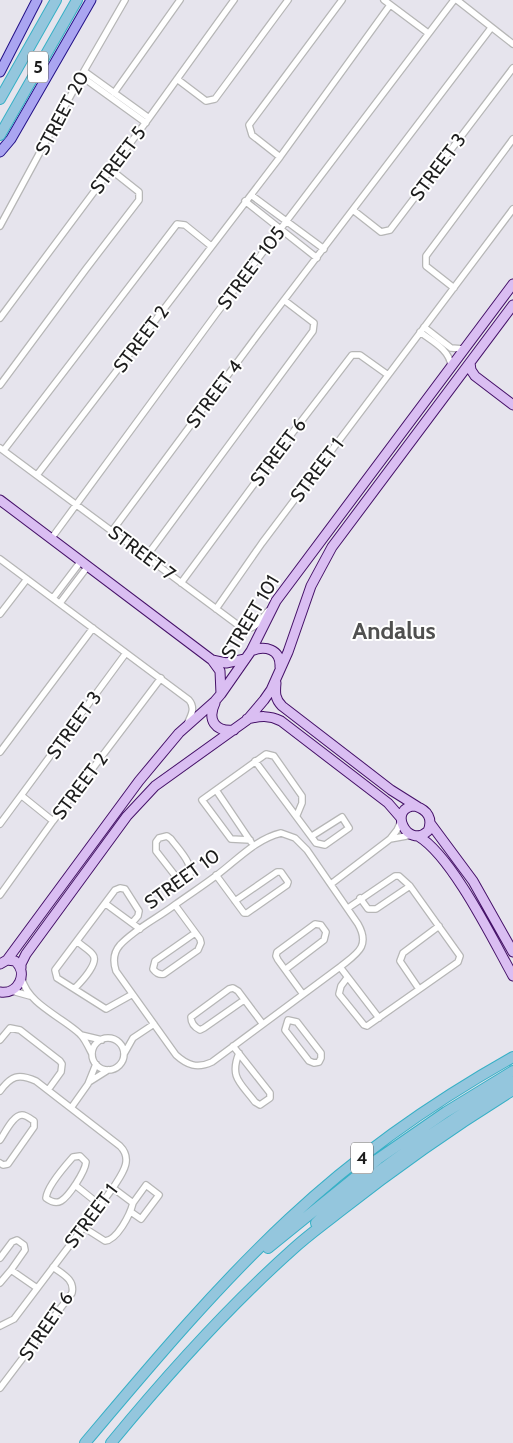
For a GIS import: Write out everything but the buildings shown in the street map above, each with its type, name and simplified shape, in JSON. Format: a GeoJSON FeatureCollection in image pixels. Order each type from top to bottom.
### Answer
{"type":"FeatureCollection","features":[{"type":"Feature","properties":{"kind":"highway","name":"5"},"geometry":{"type":"LineString","coordinates":[[0,99],[56,0]]}},
{"type":"Feature","properties":{"kind":"highway","name":"5"},"geometry":{"type":"LineString","coordinates":[[0,135],[77,0]]}},
{"type":"Feature","properties":{"kind":"highway","name":"4"},"geometry":{"type":"LineString","coordinates":[[85,1443],[160,1355],[228,1280],[318,1192],[448,1096],[513,1057]]}},
{"type":"Feature","properties":{"kind":"highway"},"geometry":{"type":"LineString","coordinates":[[228,1280],[378,1159],[446,1112],[513,1071]]}},
{"type":"Feature","properties":{"kind":"highway"},"geometry":{"type":"LineString","coordinates":[[294,1248],[322,1217],[369,1179],[437,1129],[513,1082]]}},
{"type":"Feature","properties":{"kind":"highway","name":"4"},"geometry":{"type":"LineString","coordinates":[[111,1443],[199,1341],[294,1248],[408,1159],[513,1090]]}},
{"type":"Feature","properties":{"kind":"main road"},"geometry":{"type":"LineString","coordinates":[[0,72],[37,0]]}},
{"type":"Feature","properties":{"kind":"main road"},"geometry":{"type":"LineString","coordinates":[[0,152],[11,139],[91,0]]}},
{"type":"Feature","properties":{"kind":"street","name":"STREET 20"},"geometry":{"type":"LineString","coordinates":[[0,226],[82,74],[125,0]]}},
{"type":"Feature","properties":{"kind":"street"},"geometry":{"type":"LineString","coordinates":[[114,93],[180,0]]}},
{"type":"Feature","properties":{"kind":"street","name":"STREET 5"},"geometry":{"type":"LineString","coordinates":[[0,318],[147,121],[234,0]]}},
{"type":"Feature","properties":{"kind":"street"},"geometry":{"type":"LineString","coordinates":[[177,79],[206,100],[215,99],[288,0]]}},
{"type":"Feature","properties":{"kind":"street"},"geometry":{"type":"LineString","coordinates":[[280,157],[252,135],[249,125],[342,0]]}},
{"type":"Feature","properties":{"kind":"street"},"geometry":{"type":"LineString","coordinates":[[384,0],[428,33]]}},
{"type":"Feature","properties":{"kind":"street"},"geometry":{"type":"LineString","coordinates":[[455,0],[513,44]]}},
{"type":"Feature","properties":{"kind":"street","name":"STREET 105"},"geometry":{"type":"LineString","coordinates":[[52,539],[280,229],[455,0]]}},
{"type":"Feature","properties":{"kind":"street","name":"STREET 2"},"geometry":{"type":"LineString","coordinates":[[37,475],[280,157],[390,5]]}},
{"type":"Feature","properties":{"kind":"street","name":"STREET 4"},"geometry":{"type":"LineString","coordinates":[[112,531],[284,300],[491,28]]}},
{"type":"Feature","properties":{"kind":"street","name":"STREET 3"},"geometry":{"type":"LineString","coordinates":[[353,210],[381,232],[390,230],[513,68]]}},
{"type":"Feature","properties":{"kind":"street"},"geometry":{"type":"LineString","coordinates":[[82,74],[114,93],[147,121]]}},
{"type":"Feature","properties":{"kind":"street"},"geometry":{"type":"LineString","coordinates":[[82,74],[147,121]]}},
{"type":"Feature","properties":{"kind":"street"},"geometry":{"type":"LineString","coordinates":[[454,288],[426,266],[426,256],[513,139]]}},
{"type":"Feature","properties":{"kind":"street"},"geometry":{"type":"LineString","coordinates":[[0,385],[139,200],[139,192],[110,169]]}},
{"type":"Feature","properties":{"kind":"street"},"geometry":{"type":"LineString","coordinates":[[250,195],[324,249]]}},
{"type":"Feature","properties":{"kind":"street"},"geometry":{"type":"LineString","coordinates":[[246,201],[317,258]]}},
{"type":"Feature","properties":{"kind":"street","name":"STREET 1"},"geometry":{"type":"LineString","coordinates":[[216,609],[262,543],[513,209]]}},
{"type":"Feature","properties":{"kind":"street","name":"STREET 7"},"geometry":{"type":"LineString","coordinates":[[211,246],[185,224],[177,224],[2,449],[242,628],[250,629],[259,622],[276,601]]}},
{"type":"Feature","properties":{"kind":"street","name":"STREET 101"},"geometry":{"type":"LineString","coordinates":[[3,962],[139,781],[187,725],[218,697],[251,651],[276,601],[513,284]]}},
{"type":"Feature","properties":{"kind":"street"},"geometry":{"type":"LineString","coordinates":[[146,557],[314,330],[314,323],[284,300]]}},
{"type":"Feature","properties":{"kind":"street","name":"STREET 101"},"geometry":{"type":"LineString","coordinates":[[12,991],[18,985],[21,964],[26,954],[127,816],[155,786],[234,730],[261,705],[276,680],[311,586],[320,568],[344,531],[513,305]]}},
{"type":"Feature","properties":{"kind":"street"},"geometry":{"type":"LineString","coordinates":[[422,330],[451,348],[464,349]]}},
{"type":"Feature","properties":{"kind":"street"},"geometry":{"type":"LineString","coordinates":[[422,330],[447,353],[451,360],[451,366]]}},
{"type":"Feature","properties":{"kind":"street","name":"STREET 6"},"geometry":{"type":"LineString","coordinates":[[181,582],[352,355],[360,355],[388,375]]}},
{"type":"Feature","properties":{"kind":"street"},"geometry":{"type":"LineString","coordinates":[[470,363],[471,370],[475,376],[513,405]]}},
{"type":"Feature","properties":{"kind":"street"},"geometry":{"type":"LineString","coordinates":[[460,376],[475,376]]}},
{"type":"Feature","properties":{"kind":"street"},"geometry":{"type":"LineString","coordinates":[[352,497],[356,504],[364,505]]}},
{"type":"Feature","properties":{"kind":"street"},"geometry":{"type":"LineString","coordinates":[[0,500],[212,660],[220,671],[218,697],[212,710],[212,719],[216,727],[225,731],[234,730]]}},
{"type":"Feature","properties":{"kind":"street"},"geometry":{"type":"LineString","coordinates":[[334,521],[338,521],[343,525],[344,531]]}},
{"type":"Feature","properties":{"kind":"street"},"geometry":{"type":"LineString","coordinates":[[0,559],[192,703],[193,710],[187,725]]}},
{"type":"Feature","properties":{"kind":"street"},"geometry":{"type":"LineString","coordinates":[[53,598],[85,564]]}},
{"type":"Feature","properties":{"kind":"street"},"geometry":{"type":"LineString","coordinates":[[60,603],[85,564]]}},
{"type":"Feature","properties":{"kind":"street"},"geometry":{"type":"LineString","coordinates":[[0,614],[27,579]]}},
{"type":"Feature","properties":{"kind":"street"},"geometry":{"type":"LineString","coordinates":[[0,752],[93,628]]}},
{"type":"Feature","properties":{"kind":"street"},"geometry":{"type":"LineString","coordinates":[[251,651],[259,648],[268,648],[276,653],[280,660],[280,668]]}},
{"type":"Feature","properties":{"kind":"street","name":"STREET 3"},"geometry":{"type":"LineString","coordinates":[[0,824],[126,653]]}},
{"type":"Feature","properties":{"kind":"street"},"geometry":{"type":"LineString","coordinates":[[212,660],[226,663],[245,660]]}},
{"type":"Feature","properties":{"kind":"street","name":"STREET 2"},"geometry":{"type":"LineString","coordinates":[[0,895],[161,678]]}},
{"type":"Feature","properties":{"kind":"street"},"geometry":{"type":"LineString","coordinates":[[276,680],[275,695],[277,701],[282,706],[391,790],[427,813],[430,823],[473,881],[513,952]]}},
{"type":"Feature","properties":{"kind":"street"},"geometry":{"type":"LineString","coordinates":[[247,720],[264,716],[273,717],[281,721],[388,803],[401,819],[405,830],[431,845],[455,877],[513,976]]}},
{"type":"Feature","properties":{"kind":"street"},"geometry":{"type":"LineString","coordinates":[[250,840],[231,839],[202,800],[203,797],[216,790],[266,754],[274,756],[302,796],[302,803],[297,815]]}},
{"type":"Feature","properties":{"kind":"street"},"geometry":{"type":"LineString","coordinates":[[255,761],[316,842],[324,845],[349,828],[342,817],[312,836]]}},
{"type":"Feature","properties":{"kind":"street"},"geometry":{"type":"LineString","coordinates":[[216,790],[254,846]]}},
{"type":"Feature","properties":{"kind":"street"},"geometry":{"type":"LineString","coordinates":[[22,796],[54,821]]}},
{"type":"Feature","properties":{"kind":"street"},"geometry":{"type":"LineString","coordinates":[[331,884],[390,839],[397,830],[403,812],[407,808],[418,807]]}},
{"type":"Feature","properties":{"kind":"street"},"geometry":{"type":"LineString","coordinates":[[390,839],[426,833],[430,823]]}},
{"type":"Feature","properties":{"kind":"street"},"geometry":{"type":"LineString","coordinates":[[103,830],[103,836],[110,840]]}},
{"type":"Feature","properties":{"kind":"street","name":"STREET 10"},"geometry":{"type":"LineString","coordinates":[[281,833],[295,838],[307,850],[331,884],[361,929],[363,940],[358,952],[204,1066],[189,1065],[176,1055],[131,995],[116,971],[114,958],[120,945],[216,876],[254,846],[272,835],[281,833]]}},
{"type":"Feature","properties":{"kind":"street"},"geometry":{"type":"LineString","coordinates":[[167,836],[171,839],[190,866],[190,876],[188,879],[184,881],[177,878],[156,850],[155,846],[158,838],[167,836]]}},
{"type":"Feature","properties":{"kind":"street"},"geometry":{"type":"LineString","coordinates":[[307,850],[316,842]]}},
{"type":"Feature","properties":{"kind":"street"},"geometry":{"type":"LineString","coordinates":[[83,857],[90,859],[91,866]]}},
{"type":"Feature","properties":{"kind":"street"},"geometry":{"type":"LineString","coordinates":[[216,876],[244,913],[247,913],[288,882],[281,872],[277,872],[235,901]]}},
{"type":"Feature","properties":{"kind":"street"},"geometry":{"type":"LineString","coordinates":[[347,978],[341,986],[339,994],[364,1025],[371,1024],[460,959],[458,950],[402,877],[396,876],[360,898],[348,908]]}},
{"type":"Feature","properties":{"kind":"street"},"geometry":{"type":"LineString","coordinates":[[188,879],[195,890]]}},
{"type":"Feature","properties":{"kind":"street"},"geometry":{"type":"LineString","coordinates":[[360,898],[368,909],[376,909],[410,886]]}},
{"type":"Feature","properties":{"kind":"street"},"geometry":{"type":"LineString","coordinates":[[131,995],[106,1009],[57,978],[55,970],[78,942],[115,890],[125,889],[139,911],[138,916],[132,923]]}},
{"type":"Feature","properties":{"kind":"street"},"geometry":{"type":"LineString","coordinates":[[106,904],[140,929]]}},
{"type":"Feature","properties":{"kind":"street"},"geometry":{"type":"LineString","coordinates":[[175,905],[201,943],[198,950],[164,974],[160,974],[153,969],[154,961],[194,933]]}},
{"type":"Feature","properties":{"kind":"street"},"geometry":{"type":"LineString","coordinates":[[286,970],[324,940],[326,932],[321,925],[315,924],[277,952],[278,960],[302,993]]}},
{"type":"Feature","properties":{"kind":"street"},"geometry":{"type":"LineString","coordinates":[[420,989],[400,961],[401,956],[439,926]]}},
{"type":"Feature","properties":{"kind":"street"},"geometry":{"type":"LineString","coordinates":[[75,988],[91,968],[95,959],[94,955],[78,942]]}},
{"type":"Feature","properties":{"kind":"street"},"geometry":{"type":"LineString","coordinates":[[3,962],[15,961],[21,972],[24,987],[30,996],[81,1034],[102,1040],[112,1039],[116,1041],[122,1046],[124,1055]]}},
{"type":"Feature","properties":{"kind":"street"},"geometry":{"type":"LineString","coordinates":[[340,967],[379,1018]]}},
{"type":"Feature","properties":{"kind":"street"},"geometry":{"type":"LineString","coordinates":[[244,1000],[200,1030],[194,1027],[191,1021],[191,1016],[233,988],[238,991],[262,1023]]}},
{"type":"Feature","properties":{"kind":"street"},"geometry":{"type":"LineString","coordinates":[[0,993],[12,991],[30,996]]}},
{"type":"Feature","properties":{"kind":"street"},"geometry":{"type":"LineString","coordinates":[[281,1010],[288,1020],[298,1022],[321,1053],[322,1058],[319,1062],[309,1061],[285,1030],[288,1020]]}},
{"type":"Feature","properties":{"kind":"street"},"geometry":{"type":"LineString","coordinates":[[116,1041],[133,1038],[154,1024]]}},
{"type":"Feature","properties":{"kind":"street"},"geometry":{"type":"LineString","coordinates":[[0,1040],[10,1028],[20,1030],[60,1061],[62,1072],[48,1090]]}},
{"type":"Feature","properties":{"kind":"street"},"geometry":{"type":"LineString","coordinates":[[81,1034],[96,1064],[108,1070]]}},
{"type":"Feature","properties":{"kind":"street"},"geometry":{"type":"LineString","coordinates":[[88,1084],[108,1070],[116,1068],[121,1064],[133,1038]]}},
{"type":"Feature","properties":{"kind":"street"},"geometry":{"type":"LineString","coordinates":[[92,1054],[95,1045],[102,1040]]}},
{"type":"Feature","properties":{"kind":"street"},"geometry":{"type":"LineString","coordinates":[[233,1046],[239,1053],[270,1093],[270,1098],[265,1103],[260,1105],[256,1102],[234,1074],[234,1066],[239,1053]]}},
{"type":"Feature","properties":{"kind":"street"},"geometry":{"type":"LineString","coordinates":[[71,1108],[88,1084],[96,1064]]}},
{"type":"Feature","properties":{"kind":"street","name":"STREET 1"},"geometry":{"type":"LineString","coordinates":[[0,1091],[14,1077],[25,1076],[48,1090],[120,1146],[125,1152],[125,1169],[113,1188],[14,1319],[0,1326]]}},
{"type":"Feature","properties":{"kind":"street"},"geometry":{"type":"LineString","coordinates":[[0,1140],[2,1133],[16,1118],[25,1115],[34,1121],[34,1127],[8,1164],[3,1165],[0,1163]]}},
{"type":"Feature","properties":{"kind":"street"},"geometry":{"type":"LineString","coordinates":[[80,1156],[86,1162],[86,1166],[75,1185],[60,1202],[56,1203],[46,1198],[73,1157],[80,1156]]}},
{"type":"Feature","properties":{"kind":"street"},"geometry":{"type":"LineString","coordinates":[[75,1185],[100,1205]]}},
{"type":"Feature","properties":{"kind":"street"},"geometry":{"type":"LineString","coordinates":[[83,1227],[108,1241],[124,1224],[131,1212],[133,1203],[146,1185],[159,1195],[141,1219],[131,1212]]}},
{"type":"Feature","properties":{"kind":"street"},"geometry":{"type":"LineString","coordinates":[[113,1188],[133,1203]]}},
{"type":"Feature","properties":{"kind":"street"},"geometry":{"type":"LineString","coordinates":[[0,1258],[12,1242],[17,1240],[24,1245],[25,1250],[12,1270],[0,1282]]}},
{"type":"Feature","properties":{"kind":"street","name":"STREET 6"},"geometry":{"type":"LineString","coordinates":[[0,1388],[72,1293],[74,1287],[71,1280],[53,1266]]}},
{"type":"Feature","properties":{"kind":"street"},"geometry":{"type":"LineString","coordinates":[[12,1270],[37,1288]]}},
{"type":"Feature","properties":{"kind":"district","name":"Andalus"},"geometry":{"type":"Point","coordinates":[394,630]}}]}
